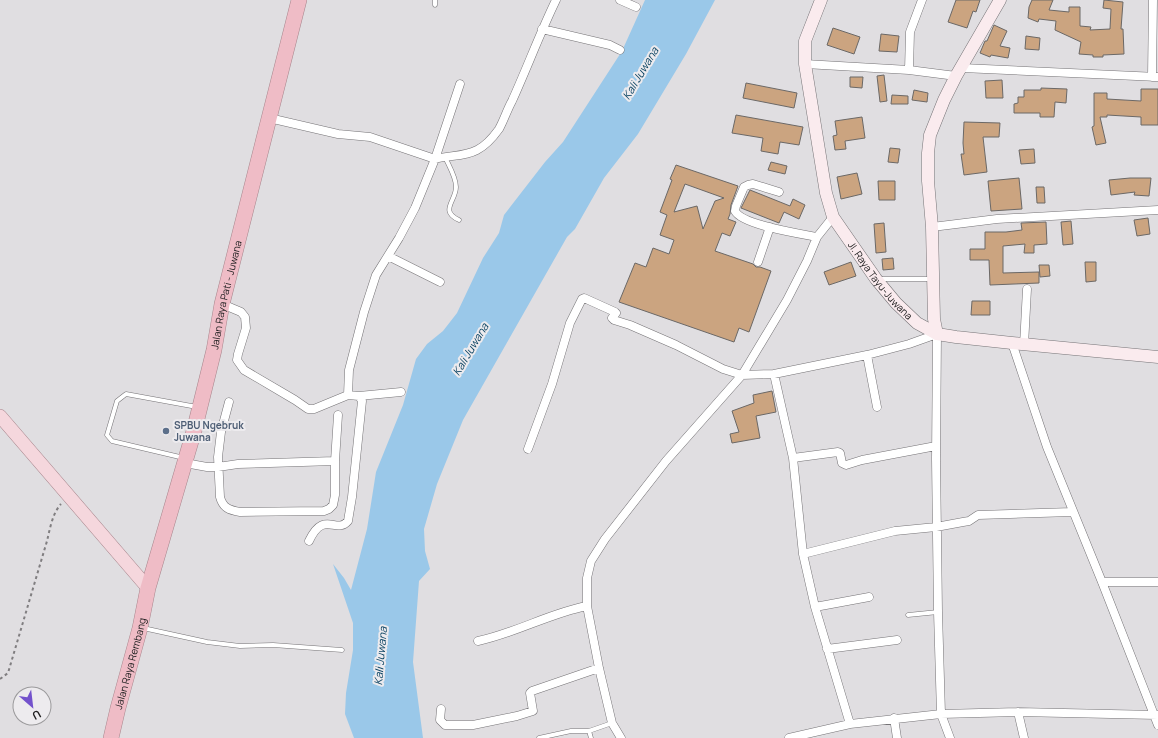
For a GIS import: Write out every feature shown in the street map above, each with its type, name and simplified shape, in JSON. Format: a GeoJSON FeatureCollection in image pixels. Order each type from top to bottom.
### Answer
{"type":"FeatureCollection","features":[{"type":"Feature","properties":{"kind":"highway","name":"Jalan Raya Pati - Juwana"},"geometry":{"type":"LineString","coordinates":[[148,588],[186,461],[214,350],[222,304],[299,0]]}},
{"type":"Feature","properties":{"kind":"highway","name":"Jalan Raya Rembang"},"geometry":{"type":"LineString","coordinates":[[111,738],[140,628],[148,588]]}},
{"type":"Feature","properties":{"kind":"main road","name":"Jl. Raya Tayu-Juwana"},"geometry":{"type":"LineString","coordinates":[[821,0],[805,41],[805,64],[826,193],[833,217],[876,280],[907,315],[917,323],[937,334],[1158,357]]}},
{"type":"Feature","properties":{"kind":"main road"},"geometry":{"type":"LineString","coordinates":[[937,334],[934,319],[932,227],[928,181],[928,153],[930,135],[944,100],[1000,0]]}},
{"type":"Feature","properties":{"kind":"main road"},"geometry":{"type":"LineString","coordinates":[[0,416],[148,588]]}},
{"type":"Feature","properties":{"kind":"street"},"geometry":{"type":"LineString","coordinates":[[269,118],[338,134],[370,137],[435,160],[444,157],[466,154],[477,150],[486,144],[498,129],[556,0]]}},
{"type":"Feature","properties":{"kind":"street"},"geometry":{"type":"LineString","coordinates":[[620,0],[636,7]]}},
{"type":"Feature","properties":{"kind":"street"},"geometry":{"type":"LineString","coordinates":[[908,70],[910,32],[922,0]]}},
{"type":"Feature","properties":{"kind":"street"},"geometry":{"type":"LineString","coordinates":[[805,64],[959,72],[1155,77],[1153,0]]}},
{"type":"Feature","properties":{"kind":"street"},"geometry":{"type":"LineString","coordinates":[[542,29],[603,43],[620,50]]}},
{"type":"Feature","properties":{"kind":"street"},"geometry":{"type":"LineString","coordinates":[[348,395],[349,370],[364,312],[376,275],[415,208],[435,160],[460,84]]}},
{"type":"Feature","properties":{"kind":"street"},"geometry":{"type":"LineString","coordinates":[[780,192],[753,184],[748,185],[744,187],[735,211],[740,217],[770,227],[816,237]]}},
{"type":"Feature","properties":{"kind":"street"},"geometry":{"type":"LineString","coordinates":[[932,227],[997,219],[1158,210]]}},
{"type":"Feature","properties":{"kind":"street"},"geometry":{"type":"LineString","coordinates":[[621,738],[612,723],[599,668],[587,606],[587,578],[592,561],[605,539],[666,462],[742,375],[787,300],[807,261],[816,237],[833,217]]}},
{"type":"Feature","properties":{"kind":"street"},"geometry":{"type":"LineString","coordinates":[[758,262],[770,227]]}},
{"type":"Feature","properties":{"kind":"street"},"geometry":{"type":"LineString","coordinates":[[388,256],[440,282]]}},
{"type":"Feature","properties":{"kind":"street"},"geometry":{"type":"LineString","coordinates":[[1024,344],[1027,289]]}},
{"type":"Feature","properties":{"kind":"street"},"geometry":{"type":"LineString","coordinates":[[528,448],[552,384],[570,323],[582,299],[584,298],[613,310],[616,313],[612,318],[614,320],[630,325],[676,345],[723,369],[742,375],[774,374],[867,355],[910,344],[937,334],[936,527],[941,714],[950,738]]}},
{"type":"Feature","properties":{"kind":"street"},"geometry":{"type":"LineString","coordinates":[[222,304],[241,312],[245,317],[246,328],[237,360],[244,370],[308,409],[314,409],[348,395],[359,396],[401,392]]}},
{"type":"Feature","properties":{"kind":"street"},"geometry":{"type":"LineString","coordinates":[[1012,343],[1047,447],[1072,512],[1156,715],[1158,725]]}},
{"type":"Feature","properties":{"kind":"street"},"geometry":{"type":"LineString","coordinates":[[867,355],[877,407]]}},
{"type":"Feature","properties":{"kind":"street"},"geometry":{"type":"LineString","coordinates":[[774,374],[793,458],[803,554],[815,606],[850,724]]}},
{"type":"Feature","properties":{"kind":"street"},"geometry":{"type":"LineString","coordinates":[[309,542],[312,534],[320,525],[342,525],[346,524],[348,521],[352,497],[362,400],[359,396]]}},
{"type":"Feature","properties":{"kind":"street"},"geometry":{"type":"LineString","coordinates":[[229,402],[221,432],[218,457],[220,497],[221,503],[228,510],[240,512],[324,511],[329,509],[333,505],[335,495],[335,462],[338,416]]}},
{"type":"Feature","properties":{"kind":"street"},"geometry":{"type":"LineString","coordinates":[[793,458],[838,452],[840,453],[842,463],[846,465],[862,460],[936,446]]}},
{"type":"Feature","properties":{"kind":"street"},"geometry":{"type":"LineString","coordinates":[[186,461],[207,467],[238,464],[335,462]]}},
{"type":"Feature","properties":{"kind":"street"},"geometry":{"type":"LineString","coordinates":[[803,554],[895,531],[936,527],[969,521],[978,514],[1072,512]]}},
{"type":"Feature","properties":{"kind":"street"},"geometry":{"type":"LineString","coordinates":[[1102,582],[1158,582]]}},
{"type":"Feature","properties":{"kind":"street"},"geometry":{"type":"LineString","coordinates":[[815,606],[869,597]]}},
{"type":"Feature","properties":{"kind":"street"},"geometry":{"type":"LineString","coordinates":[[478,641],[496,638],[568,610],[587,606]]}},
{"type":"Feature","properties":{"kind":"street"},"geometry":{"type":"LineString","coordinates":[[827,649],[897,640]]}},
{"type":"Feature","properties":{"kind":"street"},"geometry":{"type":"LineString","coordinates":[[441,709],[440,720],[445,726],[473,725],[517,716],[533,711],[530,697],[530,693],[532,691],[599,668]]}},
{"type":"Feature","properties":{"kind":"street"},"geometry":{"type":"LineString","coordinates":[[789,738],[850,724],[941,714],[1018,712],[1156,715]]}},
{"type":"Feature","properties":{"kind":"street"},"geometry":{"type":"LineString","coordinates":[[1018,712],[1024,738]]}},
{"type":"Feature","properties":{"kind":"street"},"geometry":{"type":"LineString","coordinates":[[894,718],[897,738]]}},
{"type":"Feature","properties":{"kind":"lane"},"geometry":{"type":"LineString","coordinates":[[435,0],[435,5]]}},
{"type":"Feature","properties":{"kind":"lane"},"geometry":{"type":"LineString","coordinates":[[444,157],[454,178],[456,187],[449,211],[452,216],[459,220]]}},
{"type":"Feature","properties":{"kind":"lane"},"geometry":{"type":"LineString","coordinates":[[876,280],[933,279]]}},
{"type":"Feature","properties":{"kind":"lane"},"geometry":{"type":"LineString","coordinates":[[186,461],[112,441],[107,435],[117,401],[126,394],[199,408]]}},
{"type":"Feature","properties":{"kind":"lane"},"geometry":{"type":"LineString","coordinates":[[908,615],[938,612]]}},
{"type":"Feature","properties":{"kind":"lane"},"geometry":{"type":"LineString","coordinates":[[140,628],[207,642],[240,646],[273,645],[342,650]]}},
{"type":"Feature","properties":{"kind":"lane"},"geometry":{"type":"LineString","coordinates":[[539,738],[571,731],[589,730],[612,723]]}},
{"type":"Feature","properties":{"kind":"lane"},"geometry":{"type":"LineString","coordinates":[[589,730],[591,738]]}},
{"type":"Feature","properties":{"kind":"path"},"geometry":{"type":"LineString","coordinates":[[0,679],[8,673],[55,513],[58,507],[69,496]]}},
{"type":"Feature","properties":{"kind":"water","name":"Kali Juwana"},"geometry":{"type":"Polygon","coordinates":[[[645,0],[715,0],[686,54],[638,134],[604,178],[575,229],[567,237],[463,420],[437,484],[424,529],[425,551],[430,569],[419,581],[413,662],[423,738],[354,738],[345,714],[346,693],[353,650],[353,623],[333,564],[351,590],[367,529],[376,472],[403,405],[416,359],[427,344],[443,331],[457,313],[483,258],[499,233],[504,215],[545,162],[563,142],[622,51],[645,0]]]}},
{"type":"Feature","properties":{"kind":"building"},"geometry":{"type":"Polygon","coordinates":[[[956,0],[980,0],[976,12],[973,11],[967,28],[948,22],[956,0]]]}},
{"type":"Feature","properties":{"kind":"building"},"geometry":{"type":"Polygon","coordinates":[[[1032,0],[1053,0],[1049,10],[1069,12],[1069,7],[1080,7],[1080,26],[1091,27],[1090,30],[1110,29],[1111,9],[1103,8],[1104,0],[1123,2],[1121,29],[1123,29],[1124,54],[1093,57],[1093,55],[1079,54],[1081,42],[1055,30],[1056,21],[1039,19],[1038,22],[1028,18],[1029,7],[1032,0]]]}},
{"type":"Feature","properties":{"kind":"building"},"geometry":{"type":"Polygon","coordinates":[[[994,25],[1007,31],[1000,46],[1010,48],[1008,58],[991,55],[990,57],[980,53],[994,25]]]}},
{"type":"Feature","properties":{"kind":"building"},"geometry":{"type":"Polygon","coordinates":[[[833,28],[860,37],[854,54],[827,45],[833,28]]]}},
{"type":"Feature","properties":{"kind":"building"},"geometry":{"type":"Polygon","coordinates":[[[881,34],[899,36],[897,52],[879,51],[881,34]]]}},
{"type":"Feature","properties":{"kind":"building"},"geometry":{"type":"Polygon","coordinates":[[[1026,36],[1040,38],[1039,50],[1025,49],[1026,36]]]}},
{"type":"Feature","properties":{"kind":"building"},"geometry":{"type":"Polygon","coordinates":[[[884,75],[887,101],[880,102],[877,76],[884,75]]]}},
{"type":"Feature","properties":{"kind":"building"},"geometry":{"type":"Polygon","coordinates":[[[850,77],[863,77],[862,88],[850,87],[850,77]]]}},
{"type":"Feature","properties":{"kind":"building"},"geometry":{"type":"Polygon","coordinates":[[[1002,80],[1003,98],[986,98],[985,81],[1002,80]]]}},
{"type":"Feature","properties":{"kind":"building"},"geometry":{"type":"Polygon","coordinates":[[[746,83],[797,93],[794,108],[743,98],[746,83]]]}},
{"type":"Feature","properties":{"kind":"building"},"geometry":{"type":"Polygon","coordinates":[[[1041,88],[1067,89],[1066,103],[1055,102],[1054,117],[1040,117],[1040,113],[1014,113],[1014,104],[1018,103],[1018,97],[1024,97],[1024,90],[1041,90],[1041,88]]]}},
{"type":"Feature","properties":{"kind":"building"},"geometry":{"type":"Polygon","coordinates":[[[1141,89],[1158,89],[1158,125],[1141,125],[1141,117],[1107,115],[1107,117],[1100,117],[1106,143],[1096,145],[1092,127],[1094,126],[1094,93],[1107,93],[1107,99],[1141,101],[1141,89]]]}},
{"type":"Feature","properties":{"kind":"building"},"geometry":{"type":"Polygon","coordinates":[[[914,90],[928,93],[927,102],[912,100],[914,90]]]}},
{"type":"Feature","properties":{"kind":"building"},"geometry":{"type":"Polygon","coordinates":[[[892,95],[908,96],[908,104],[891,104],[892,95]]]}},
{"type":"Feature","properties":{"kind":"building"},"geometry":{"type":"Polygon","coordinates":[[[736,115],[803,127],[799,145],[780,142],[778,154],[761,151],[763,138],[732,133],[736,115]]]}},
{"type":"Feature","properties":{"kind":"building"},"geometry":{"type":"Polygon","coordinates":[[[862,117],[865,138],[845,141],[846,149],[835,150],[833,136],[837,135],[835,121],[862,117]]]}},
{"type":"Feature","properties":{"kind":"building"},"geometry":{"type":"Polygon","coordinates":[[[964,122],[1000,123],[999,137],[983,137],[987,172],[964,175],[961,154],[964,154],[964,122]]]}},
{"type":"Feature","properties":{"kind":"building"},"geometry":{"type":"Polygon","coordinates":[[[890,148],[900,149],[898,163],[888,162],[890,148]]]}},
{"type":"Feature","properties":{"kind":"building"},"geometry":{"type":"Polygon","coordinates":[[[1034,149],[1035,163],[1021,164],[1019,150],[1034,149]]]}},
{"type":"Feature","properties":{"kind":"building"},"geometry":{"type":"Polygon","coordinates":[[[771,162],[787,166],[785,174],[768,170],[771,162]]]}},
{"type":"Feature","properties":{"kind":"building"},"geometry":{"type":"Polygon","coordinates":[[[676,165],[738,186],[728,219],[736,222],[730,236],[722,233],[715,251],[753,264],[756,267],[771,271],[749,332],[739,328],[734,342],[619,302],[635,263],[646,267],[653,248],[669,254],[674,240],[660,235],[667,215],[660,212],[672,180],[670,179],[676,165]],[[685,184],[674,212],[697,206],[703,229],[715,201],[724,198],[685,184]]]}},
{"type":"Feature","properties":{"kind":"building"},"geometry":{"type":"Polygon","coordinates":[[[857,173],[862,194],[841,199],[837,177],[857,173]]]}},
{"type":"Feature","properties":{"kind":"building"},"geometry":{"type":"Polygon","coordinates":[[[1019,178],[1022,209],[991,211],[988,181],[1019,178]]]}},
{"type":"Feature","properties":{"kind":"building"},"geometry":{"type":"Polygon","coordinates":[[[1151,178],[1149,196],[1134,195],[1135,192],[1111,195],[1109,180],[1151,178]]]}},
{"type":"Feature","properties":{"kind":"building"},"geometry":{"type":"Polygon","coordinates":[[[878,181],[895,181],[895,200],[879,200],[878,181]]]}},
{"type":"Feature","properties":{"kind":"building"},"geometry":{"type":"Polygon","coordinates":[[[1036,187],[1044,187],[1045,203],[1037,203],[1036,187]]]}},
{"type":"Feature","properties":{"kind":"building"},"geometry":{"type":"Polygon","coordinates":[[[750,190],[790,206],[793,199],[805,205],[799,219],[784,212],[779,223],[741,208],[750,190]]]}},
{"type":"Feature","properties":{"kind":"building"},"geometry":{"type":"Polygon","coordinates":[[[1148,218],[1150,234],[1137,236],[1134,220],[1148,218]]]}},
{"type":"Feature","properties":{"kind":"building"},"geometry":{"type":"Polygon","coordinates":[[[1071,221],[1073,244],[1063,245],[1061,222],[1071,221]]]}},
{"type":"Feature","properties":{"kind":"building"},"geometry":{"type":"Polygon","coordinates":[[[1046,222],[1047,244],[1034,245],[1034,253],[1024,253],[1025,244],[1003,246],[1003,273],[1039,272],[1039,283],[990,285],[989,260],[970,260],[970,249],[985,249],[985,232],[1022,230],[1021,223],[1046,222]]]}},
{"type":"Feature","properties":{"kind":"building"},"geometry":{"type":"Polygon","coordinates":[[[884,223],[886,252],[876,253],[874,224],[884,223]]]}},
{"type":"Feature","properties":{"kind":"building"},"geometry":{"type":"Polygon","coordinates":[[[893,258],[894,269],[883,270],[882,259],[893,258]]]}},
{"type":"Feature","properties":{"kind":"building"},"geometry":{"type":"Polygon","coordinates":[[[851,262],[856,276],[829,285],[824,272],[851,262]]]}},
{"type":"Feature","properties":{"kind":"building"},"geometry":{"type":"Polygon","coordinates":[[[1085,262],[1096,262],[1096,281],[1086,282],[1085,262]]]}},
{"type":"Feature","properties":{"kind":"building"},"geometry":{"type":"Polygon","coordinates":[[[1039,265],[1049,265],[1050,276],[1040,277],[1039,265]]]}},
{"type":"Feature","properties":{"kind":"building"},"geometry":{"type":"Polygon","coordinates":[[[972,301],[990,301],[990,315],[971,315],[972,301]]]}},
{"type":"Feature","properties":{"kind":"building"},"geometry":{"type":"Polygon","coordinates":[[[772,391],[776,412],[756,416],[760,438],[732,443],[730,434],[739,432],[732,411],[754,403],[753,395],[772,391]]]}},
{"type":"Feature","properties":{"kind":"place","name":"SPBU Ngebruk Juwana"},"geometry":{"type":"Point","coordinates":[166,431]}}]}
